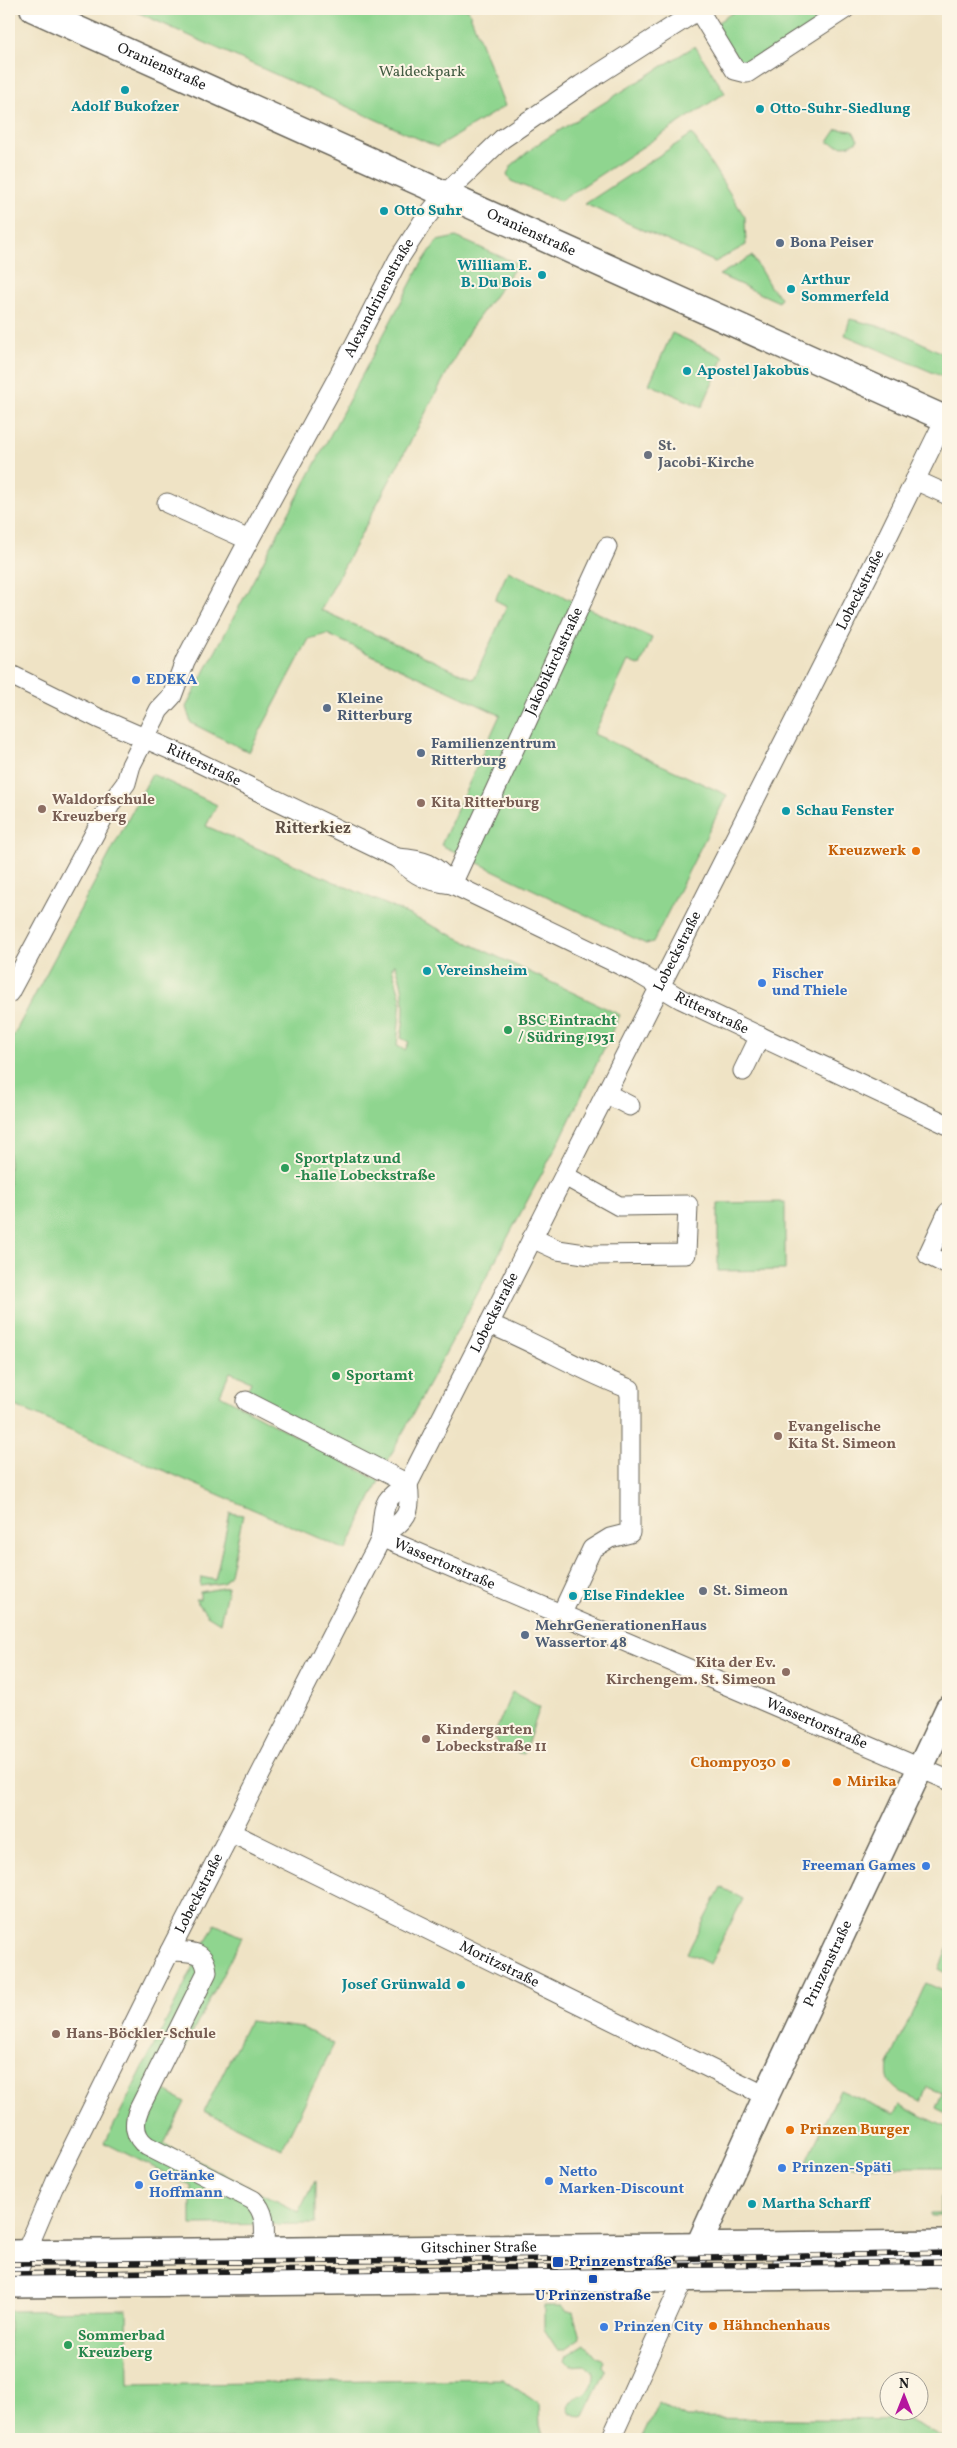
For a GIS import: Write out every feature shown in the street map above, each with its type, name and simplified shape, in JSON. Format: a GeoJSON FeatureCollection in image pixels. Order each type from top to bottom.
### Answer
{"type":"FeatureCollection","features":[{"type":"Feature","properties":{"kind":"main road","name":"Oranienstraße"},"geometry":{"type":"LineString","coordinates":[[32,9],[946,420]]}},
{"type":"Feature","properties":{"kind":"main road","name":"Prinzenstraße"},"geometry":{"type":"LineString","coordinates":[[684,2278],[766,2096],[948,1709]]}},
{"type":"Feature","properties":{"kind":"main road","name":"Gitschiner Straße"},"geometry":{"type":"LineString","coordinates":[[17,2253],[948,2243]]}},
{"type":"Feature","properties":{"kind":"main road","name":"Gitschiner Straße"},"geometry":{"type":"LineString","coordinates":[[10,2285],[948,2276]]}},
{"type":"Feature","properties":{"kind":"street","name":"Alexandrinenstraße"},"geometry":{"type":"LineString","coordinates":[[9,992],[111,803],[126,783],[131,765],[159,710],[165,687],[185,661],[248,540],[338,377],[398,260],[445,194],[481,157],[520,126],[699,9]]}},
{"type":"Feature","properties":{"kind":"street"},"geometry":{"type":"LineString","coordinates":[[699,9],[735,70],[747,73],[845,9]]}},
{"type":"Feature","properties":{"kind":"street","name":"Lobeckstraße"},"geometry":{"type":"LineString","coordinates":[[10,2285],[17,2253],[56,2181],[170,1951],[232,1833],[381,1537],[382,1512],[389,1498],[408,1484],[607,1094],[946,420]]}},
{"type":"Feature","properties":{"kind":"street"},"geometry":{"type":"LineString","coordinates":[[915,480],[948,495]]}},
{"type":"Feature","properties":{"kind":"street"},"geometry":{"type":"LineString","coordinates":[[167,503],[248,540]]}},
{"type":"Feature","properties":{"kind":"street","name":"Jakobikirchstraße"},"geometry":{"type":"LineString","coordinates":[[452,884],[606,547]]}},
{"type":"Feature","properties":{"kind":"street","name":"Ritterstraße"},"geometry":{"type":"LineString","coordinates":[[9,674],[98,718],[397,858],[420,859],[437,867],[452,884],[641,975],[681,999],[946,1119]]}},
{"type":"Feature","properties":{"kind":"street"},"geometry":{"type":"LineString","coordinates":[[743,1071],[760,1036]]}},
{"type":"Feature","properties":{"kind":"street"},"geometry":{"type":"LineString","coordinates":[[607,1094],[630,1106]]}},
{"type":"Feature","properties":{"kind":"street"},"geometry":{"type":"LineString","coordinates":[[532,1238],[558,1250],[591,1255],[686,1254],[688,1205],[619,1206],[565,1176]]}},
{"type":"Feature","properties":{"kind":"street"},"geometry":{"type":"LineString","coordinates":[[948,1212],[928,1254],[948,1265]]}},
{"type":"Feature","properties":{"kind":"street"},"geometry":{"type":"LineString","coordinates":[[489,1324],[515,1334],[598,1377],[630,1389],[630,1533],[610,1538],[592,1549],[560,1616]]}},
{"type":"Feature","properties":{"kind":"street"},"geometry":{"type":"LineString","coordinates":[[246,1401],[408,1484]]}},
{"type":"Feature","properties":{"kind":"street","name":"Wassertorstraße"},"geometry":{"type":"LineString","coordinates":[[381,1537],[560,1616],[948,1780]]}},
{"type":"Feature","properties":{"kind":"street","name":"Moritzstraße"},"geometry":{"type":"LineString","coordinates":[[232,1833],[766,2096]]}},
{"type":"Feature","properties":{"kind":"street"},"geometry":{"type":"LineString","coordinates":[[170,1951],[192,1952],[200,1956],[205,1960],[206,1972],[139,2109],[135,2125],[136,2131],[142,2142],[147,2146],[253,2200],[264,2216],[264,2250]]}},
{"type":"Feature","properties":{"kind":"street"},"geometry":{"type":"LineString","coordinates":[[781,2277],[783,2262],[790,2259],[948,2257]]}},
{"type":"Feature","properties":{"kind":"street","name":"Prinzenstraße"},"geometry":{"type":"LineString","coordinates":[[611,2439],[684,2278]]}},
{"type":"Feature","properties":{"kind":"green space","name":"Waldeckpark"},"geometry":{"type":"Polygon","coordinates":[[[130,9],[468,9],[505,106],[437,147],[130,9]]]}},
{"type":"Feature","properties":{"kind":"green space"},"geometry":{"type":"Polygon","coordinates":[[[738,9],[840,9],[747,69],[712,26],[738,9]]]}},
{"type":"Feature","properties":{"kind":"green space"},"geometry":{"type":"Polygon","coordinates":[[[695,46],[725,93],[560,201],[511,181],[507,174],[512,165],[536,145],[695,46]]]}},
{"type":"Feature","properties":{"kind":"green space"},"geometry":{"type":"Polygon","coordinates":[[[837,129],[853,131],[858,140],[847,146],[828,142],[837,129]]]}},
{"type":"Feature","properties":{"kind":"green space"},"geometry":{"type":"Polygon","coordinates":[[[692,134],[745,217],[746,245],[715,262],[585,204],[692,134]]]}},
{"type":"Feature","properties":{"kind":"green space"},"geometry":{"type":"Polygon","coordinates":[[[456,237],[520,265],[515,268],[470,329],[321,610],[474,679],[507,606],[495,600],[508,571],[652,638],[640,666],[628,661],[594,734],[727,795],[653,942],[646,944],[441,845],[500,715],[327,634],[309,639],[249,752],[191,723],[186,707],[420,266],[437,241],[456,237]]]}},
{"type":"Feature","properties":{"kind":"green space"},"geometry":{"type":"Polygon","coordinates":[[[752,256],[771,288],[781,297],[779,302],[719,275],[752,256]]]}},
{"type":"Feature","properties":{"kind":"green space"},"geometry":{"type":"Polygon","coordinates":[[[850,319],[898,331],[948,356],[948,379],[845,335],[850,319]]]}},
{"type":"Feature","properties":{"kind":"green space"},"geometry":{"type":"Polygon","coordinates":[[[672,333],[724,357],[702,407],[649,384],[672,333]]]}},
{"type":"Feature","properties":{"kind":"green space","name":"Sportplatz und -halle Lobeckstraße"},"geometry":{"type":"Polygon","coordinates":[[[152,774],[217,805],[206,826],[399,910],[620,1015],[561,1138],[386,1464],[246,1393],[251,1381],[230,1372],[220,1395],[379,1481],[346,1550],[9,1403],[9,1044],[152,774]],[[395,964],[392,968],[401,999],[397,1046],[405,1050],[409,1042],[401,1038],[404,1001],[395,964]]]}},
{"type":"Feature","properties":{"kind":"green space"},"geometry":{"type":"Polygon","coordinates":[[[785,1202],[785,1270],[718,1271],[718,1203],[785,1202]]]}},
{"type":"Feature","properties":{"kind":"green space"},"geometry":{"type":"Polygon","coordinates":[[[230,1513],[243,1515],[230,1574],[223,1583],[200,1586],[201,1577],[215,1580],[230,1513]]]}},
{"type":"Feature","properties":{"kind":"green space"},"geometry":{"type":"Polygon","coordinates":[[[228,1587],[220,1623],[207,1615],[195,1599],[200,1599],[200,1592],[228,1587]]]}},
{"type":"Feature","properties":{"kind":"green space"},"geometry":{"type":"Polygon","coordinates":[[[512,1692],[540,1707],[524,1754],[505,1750],[493,1737],[512,1692]]]}},
{"type":"Feature","properties":{"kind":"green space"},"geometry":{"type":"Polygon","coordinates":[[[721,1887],[743,1899],[710,1964],[687,1953],[721,1887]]]}},
{"type":"Feature","properties":{"kind":"green space"},"geometry":{"type":"Polygon","coordinates":[[[215,1924],[242,1937],[163,2090],[185,2102],[164,2144],[299,2212],[315,2180],[315,2224],[191,2225],[191,2186],[105,2143],[215,1924]]]}},
{"type":"Feature","properties":{"kind":"green space"},"geometry":{"type":"Polygon","coordinates":[[[948,1947],[948,1974],[939,1969],[948,1947]]]}},
{"type":"Feature","properties":{"kind":"green space"},"geometry":{"type":"Polygon","coordinates":[[[926,1983],[948,1993],[948,2114],[936,2108],[942,2093],[927,2087],[921,2102],[896,2089],[889,2080],[888,2065],[926,1983]]]}},
{"type":"Feature","properties":{"kind":"green space"},"geometry":{"type":"Polygon","coordinates":[[[249,2021],[303,2028],[334,2044],[282,2149],[204,2111],[249,2021]]]}},
{"type":"Feature","properties":{"kind":"green space"},"geometry":{"type":"Polygon","coordinates":[[[840,2090],[894,2114],[899,2105],[948,2128],[948,2180],[947,2167],[804,2167],[840,2090]]]}},
{"type":"Feature","properties":{"kind":"green space"},"geometry":{"type":"Polygon","coordinates":[[[941,2197],[948,2197],[948,2216],[931,2216],[931,2213],[941,2213],[941,2197]]]}},
{"type":"Feature","properties":{"kind":"green space"},"geometry":{"type":"Polygon","coordinates":[[[544,2306],[563,2306],[567,2312],[573,2312],[580,2338],[564,2349],[557,2349],[544,2329],[544,2306]]]}},
{"type":"Feature","properties":{"kind":"green space","name":"Sommerbad Kreuzberg"},"geometry":{"type":"Polygon","coordinates":[[[127,2310],[128,2385],[502,2379],[539,2404],[540,2425],[544,2439],[9,2439],[9,2311],[127,2310]]]}},
{"type":"Feature","properties":{"kind":"green space"},"geometry":{"type":"Polygon","coordinates":[[[585,2344],[595,2356],[604,2360],[602,2366],[606,2371],[584,2416],[581,2417],[571,2413],[568,2407],[575,2398],[588,2391],[593,2381],[594,2373],[584,2365],[570,2366],[565,2361],[567,2355],[585,2344]]]}},
{"type":"Feature","properties":{"kind":"green space"},"geometry":{"type":"Polygon","coordinates":[[[658,2403],[686,2418],[909,2420],[948,2439],[641,2439],[658,2403]]]}},
{"type":"Feature","properties":{"kind":"railway"},"geometry":{"type":"LineString","coordinates":[[656,2259],[948,2253]]}},
{"type":"Feature","properties":{"kind":"railway"},"geometry":{"type":"LineString","coordinates":[[9,2264],[561,2259]]}},
{"type":"Feature","properties":{"kind":"railway"},"geometry":{"type":"LineString","coordinates":[[9,2274],[948,2262]]}},
{"type":"Feature","properties":{"kind":"place","name":"Adolf Bukofzer"},"geometry":{"type":"Point","coordinates":[125,90]}},
{"type":"Feature","properties":{"kind":"place","name":"Otto-Suhr-Siedlung"},"geometry":{"type":"Point","coordinates":[760,109]}},
{"type":"Feature","properties":{"kind":"place","name":"Otto Suhr"},"geometry":{"type":"Point","coordinates":[384,211]}},
{"type":"Feature","properties":{"kind":"place","name":"Bona Peiser"},"geometry":{"type":"Point","coordinates":[780,243]}},
{"type":"Feature","properties":{"kind":"place","name":"William E. B. Du Bois"},"geometry":{"type":"Point","coordinates":[542,275]}},
{"type":"Feature","properties":{"kind":"place","name":"Arthur Sommerfeld"},"geometry":{"type":"Point","coordinates":[791,289]}},
{"type":"Feature","properties":{"kind":"place","name":"Apostel Jakobus"},"geometry":{"type":"Point","coordinates":[687,371]}},
{"type":"Feature","properties":{"kind":"place","name":"St. Jacobi-Kirche"},"geometry":{"type":"Point","coordinates":[648,455]}},
{"type":"Feature","properties":{"kind":"place","name":"EDEKA"},"geometry":{"type":"Point","coordinates":[136,680]}},
{"type":"Feature","properties":{"kind":"place","name":"Kleine Ritterburg"},"geometry":{"type":"Point","coordinates":[327,708]}},
{"type":"Feature","properties":{"kind":"place","name":"Familienzentrum Ritterburg"},"geometry":{"type":"Point","coordinates":[421,753]}},
{"type":"Feature","properties":{"kind":"place","name":"Kita Ritterburg"},"geometry":{"type":"Point","coordinates":[421,803]}},
{"type":"Feature","properties":{"kind":"place","name":"Waldorfschule Kreuzberg"},"geometry":{"type":"Point","coordinates":[42,809]}},
{"type":"Feature","properties":{"kind":"place","name":"Schau Fenster"},"geometry":{"type":"Point","coordinates":[786,811]}},
{"type":"Feature","properties":{"kind":"place","name":"Kreuzwerk"},"geometry":{"type":"Point","coordinates":[916,851]}},
{"type":"Feature","properties":{"kind":"place","name":"Vereinsheim"},"geometry":{"type":"Point","coordinates":[427,971]}},
{"type":"Feature","properties":{"kind":"place","name":"Fischer und Thiele"},"geometry":{"type":"Point","coordinates":[762,983]}},
{"type":"Feature","properties":{"kind":"place","name":"BSC Eintracht / Südring 1931"},"geometry":{"type":"Point","coordinates":[508,1030]}},
{"type":"Feature","properties":{"kind":"place","name":"Sportplatz und -halle Lobeckstraße"},"geometry":{"type":"Point","coordinates":[285,1168]}},
{"type":"Feature","properties":{"kind":"place","name":"Sportamt"},"geometry":{"type":"Point","coordinates":[336,1376]}},
{"type":"Feature","properties":{"kind":"place","name":"Evangelische Kita St. Simeon"},"geometry":{"type":"Point","coordinates":[778,1436]}},
{"type":"Feature","properties":{"kind":"place","name":"St. Simeon"},"geometry":{"type":"Point","coordinates":[703,1591]}},
{"type":"Feature","properties":{"kind":"place","name":"Else Findeklee"},"geometry":{"type":"Point","coordinates":[573,1596]}},
{"type":"Feature","properties":{"kind":"place","name":"MehrGenerationenHaus Wassertor 48"},"geometry":{"type":"Point","coordinates":[525,1635]}},
{"type":"Feature","properties":{"kind":"place","name":"Kita der Ev. Kirchengem. St. Simeon"},"geometry":{"type":"Point","coordinates":[786,1672]}},
{"type":"Feature","properties":{"kind":"place","name":"Kindergarten Lobeckstraße 11"},"geometry":{"type":"Point","coordinates":[426,1739]}},
{"type":"Feature","properties":{"kind":"place","name":"Chompy030"},"geometry":{"type":"Point","coordinates":[786,1763]}},
{"type":"Feature","properties":{"kind":"place","name":"Mirika"},"geometry":{"type":"Point","coordinates":[837,1782]}},
{"type":"Feature","properties":{"kind":"place","name":"Freeman Games"},"geometry":{"type":"Point","coordinates":[926,1866]}},
{"type":"Feature","properties":{"kind":"place","name":"Josef Grünwald"},"geometry":{"type":"Point","coordinates":[461,1985]}},
{"type":"Feature","properties":{"kind":"place","name":"Hans-Böckler-Schule"},"geometry":{"type":"Point","coordinates":[56,2034]}},
{"type":"Feature","properties":{"kind":"place","name":"Prinzen Burger"},"geometry":{"type":"Point","coordinates":[790,2130]}},
{"type":"Feature","properties":{"kind":"place","name":"Prinzen-Späti"},"geometry":{"type":"Point","coordinates":[782,2168]}},
{"type":"Feature","properties":{"kind":"place","name":"Netto Marken-Discount"},"geometry":{"type":"Point","coordinates":[549,2181]}},
{"type":"Feature","properties":{"kind":"place","name":"Getränke Hoffmann"},"geometry":{"type":"Point","coordinates":[139,2185]}},
{"type":"Feature","properties":{"kind":"place","name":"Martha Scharff"},"geometry":{"type":"Point","coordinates":[752,2204]}},
{"type":"Feature","properties":{"kind":"place","name":"Prinzenstraße"},"geometry":{"type":"Point","coordinates":[558,2262]}},
{"type":"Feature","properties":{"kind":"place","name":"U Prinzenstraße"},"geometry":{"type":"Point","coordinates":[593,2279]}},
{"type":"Feature","properties":{"kind":"place","name":"Hähnchenhaus"},"geometry":{"type":"Point","coordinates":[713,2326]}},
{"type":"Feature","properties":{"kind":"place","name":"Prinzen City"},"geometry":{"type":"Point","coordinates":[604,2327]}},
{"type":"Feature","properties":{"kind":"place","name":"Sommerbad Kreuzberg"},"geometry":{"type":"Point","coordinates":[68,2345]}},
{"type":"Feature","properties":{"kind":"district","name":"Ritterkiez"},"geometry":{"type":"Point","coordinates":[313,829]}}]}
